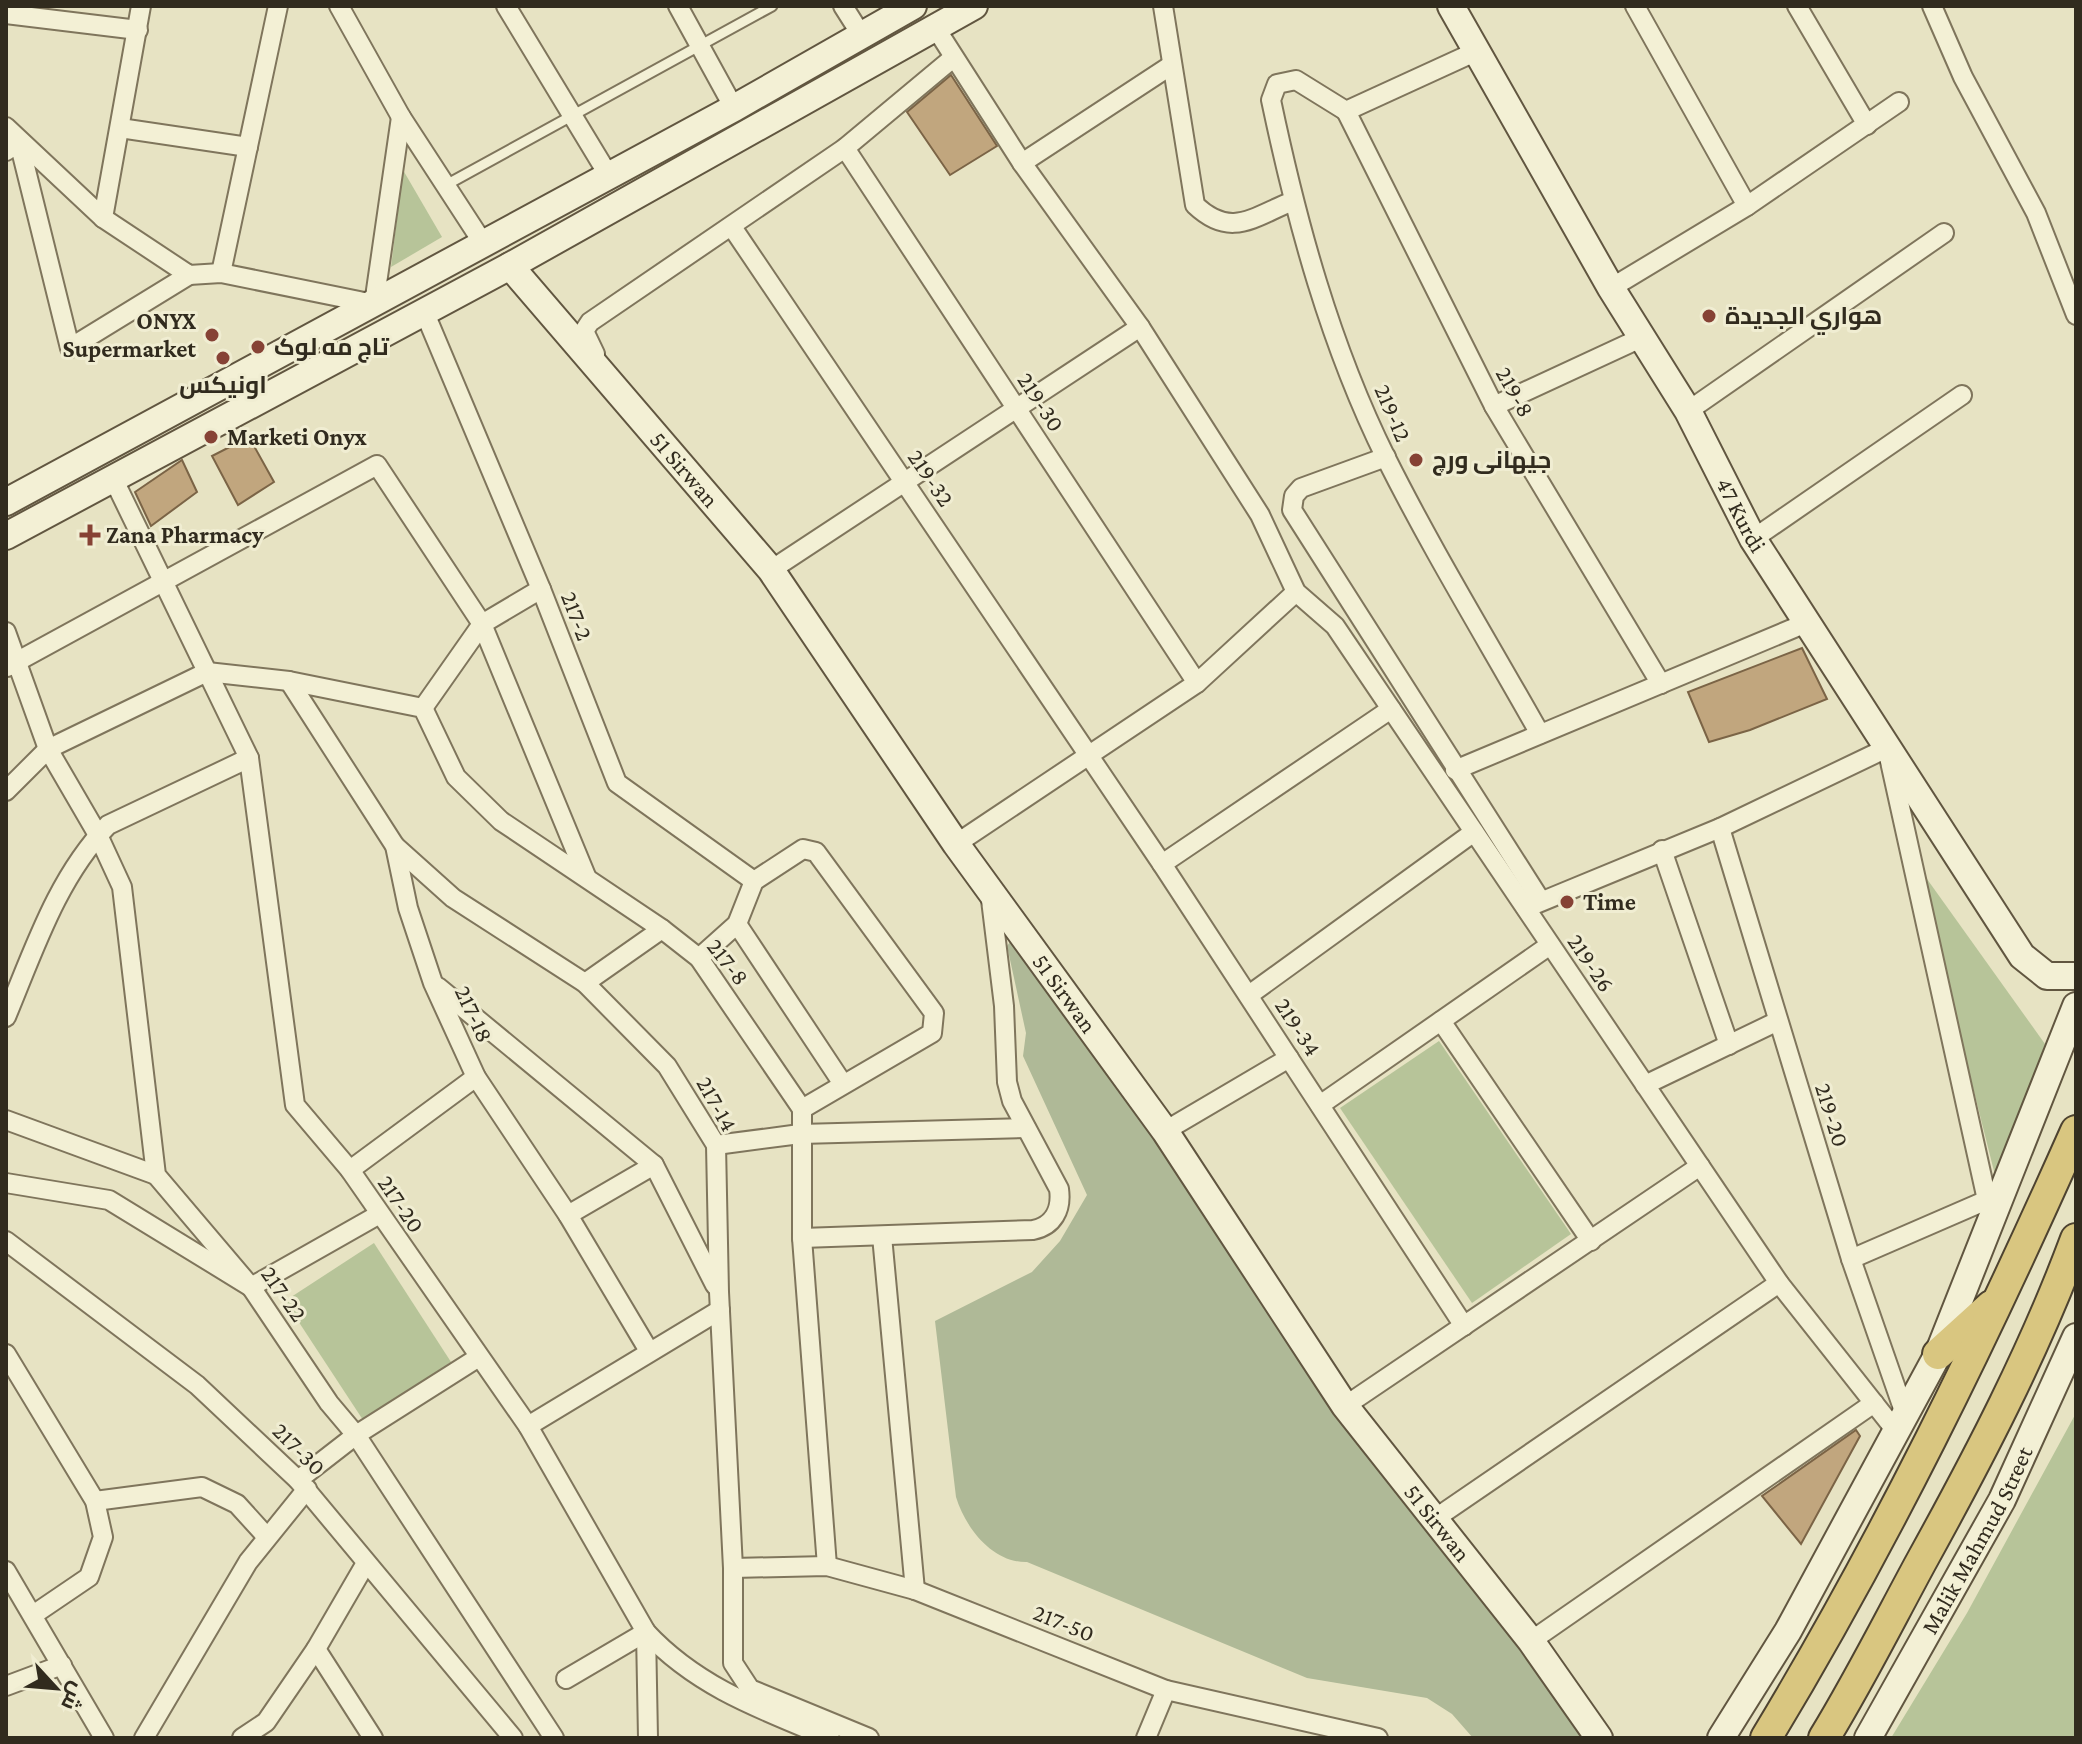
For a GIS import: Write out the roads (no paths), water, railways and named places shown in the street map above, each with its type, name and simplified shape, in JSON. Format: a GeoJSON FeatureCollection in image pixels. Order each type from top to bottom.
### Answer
{"type":"FeatureCollection","features":[{"type":"Feature","properties":{"kind":"highway"},"geometry":{"type":"LineString","coordinates":[[1766,1738],[1881,1540],[1940,1427],[2076,1131]]}},
{"type":"Feature","properties":{"kind":"highway"},"geometry":{"type":"LineString","coordinates":[[1824,1738],[1990,1436],[2049,1311],[2076,1239]]}},
{"type":"Feature","properties":{"kind":"highway"},"geometry":{"type":"LineString","coordinates":[[2049,1311],[2076,1279]]}},
{"type":"Feature","properties":{"kind":"highway"},"geometry":{"type":"LineString","coordinates":[[1938,1354],[2001,1297]]}},
{"type":"Feature","properties":{"kind":"main road"},"geometry":{"type":"LineString","coordinates":[[6,502],[734,108],[913,6]]}},
{"type":"Feature","properties":{"kind":"main road"},"geometry":{"type":"LineString","coordinates":[[6,536],[112,476],[510,266],[974,6]]}},
{"type":"Feature","properties":{"kind":"main road","name":"47 Kurdi"},"geometry":{"type":"LineString","coordinates":[[1451,6],[1611,288],[1688,411],[1753,539],[1806,623],[2028,965],[2047,976],[2076,976]]}},
{"type":"Feature","properties":{"kind":"main road","name":"51 Sirwan"},"geometry":{"type":"LineString","coordinates":[[510,266],[771,570],[989,891],[1165,1131],[1345,1406],[1531,1641],[1599,1738]]}},
{"type":"Feature","properties":{"kind":"main road"},"geometry":{"type":"LineString","coordinates":[[1721,1738],[1788,1631],[1938,1354],[1990,1212],[2076,1006]]}},
{"type":"Feature","properties":{"kind":"main road","name":"Malik Mahmud Street"},"geometry":{"type":"LineString","coordinates":[[1868,1738],[2002,1500],[2076,1337]]}},
{"type":"Feature","properties":{"kind":"street"},"geometry":{"type":"LineString","coordinates":[[103,218],[141,6]]}},
{"type":"Feature","properties":{"kind":"street"},"geometry":{"type":"LineString","coordinates":[[221,273],[278,6]]}},
{"type":"Feature","properties":{"kind":"street"},"geometry":{"type":"LineString","coordinates":[[339,6],[401,117],[483,243]]}},
{"type":"Feature","properties":{"kind":"street"},"geometry":{"type":"LineString","coordinates":[[506,6],[570,117],[609,176]]}},
{"type":"Feature","properties":{"kind":"street"},"geometry":{"type":"LineString","coordinates":[[678,6],[734,108]]}},
{"type":"Feature","properties":{"kind":"street"},"geometry":{"type":"LineString","coordinates":[[843,6],[862,36]]}},
{"type":"Feature","properties":{"kind":"street"},"geometry":{"type":"LineString","coordinates":[[1163,6],[1170,66],[1195,205],[1212,220],[1230,226],[1293,201]]}},
{"type":"Feature","properties":{"kind":"street"},"geometry":{"type":"LineString","coordinates":[[1635,6],[1747,206]]}},
{"type":"Feature","properties":{"kind":"street"},"geometry":{"type":"LineString","coordinates":[[1797,6],[1867,125]]}},
{"type":"Feature","properties":{"kind":"street"},"geometry":{"type":"LineString","coordinates":[[1932,6],[1963,77],[2036,213],[2076,315]]}},
{"type":"Feature","properties":{"kind":"street"},"geometry":{"type":"LineString","coordinates":[[6,14],[138,30]]}},
{"type":"Feature","properties":{"kind":"street","name":"219-26"},"geometry":{"type":"LineString","coordinates":[[935,27],[1022,163],[1140,327],[1260,515],[1296,592],[1335,626],[1474,832],[1533,905],[1550,945],[1779,1283],[1874,1403],[1901,1423]]}},
{"type":"Feature","properties":{"kind":"street"},"geometry":{"type":"LineString","coordinates":[[1346,111],[1477,51]]}},
{"type":"Feature","properties":{"kind":"street"},"geometry":{"type":"LineString","coordinates":[[616,387],[586,339],[584,331],[590,322],[845,148],[953,58]]}},
{"type":"Feature","properties":{"kind":"street"},"geometry":{"type":"LineString","coordinates":[[1022,163],[1170,66]]}},
{"type":"Feature","properties":{"kind":"street","name":"219-12"},"geometry":{"type":"LineString","coordinates":[[1346,111],[1296,80],[1277,84],[1271,100],[1293,201],[1318,290],[1386,457],[1540,734]]}},
{"type":"Feature","properties":{"kind":"street"},"geometry":{"type":"LineString","coordinates":[[1611,288],[1747,206],[1899,102]]}},
{"type":"Feature","properties":{"kind":"street","name":"219-8"},"geometry":{"type":"LineString","coordinates":[[1346,111],[1494,406],[1661,684]]}},
{"type":"Feature","properties":{"kind":"street"},"geometry":{"type":"LineString","coordinates":[[6,127],[70,348],[189,275],[221,273],[374,304],[401,117]]}},
{"type":"Feature","properties":{"kind":"street"},"geometry":{"type":"LineString","coordinates":[[120,128],[248,147]]}},
{"type":"Feature","properties":{"kind":"street"},"geometry":{"type":"LineString","coordinates":[[12,147],[103,218],[189,275]]}},
{"type":"Feature","properties":{"kind":"street","name":"219-30"},"geometry":{"type":"LineString","coordinates":[[845,148],[1197,683]]}},
{"type":"Feature","properties":{"kind":"street","name":"219-32"},"geometry":{"type":"LineString","coordinates":[[732,227],[1089,755]]}},
{"type":"Feature","properties":{"kind":"street"},"geometry":{"type":"LineString","coordinates":[[1688,411],[1944,233]]}},
{"type":"Feature","properties":{"kind":"street","name":"217-2"},"geometry":{"type":"LineString","coordinates":[[424,311],[541,589],[617,783],[754,881]]}},
{"type":"Feature","properties":{"kind":"street"},"geometry":{"type":"LineString","coordinates":[[771,570],[1140,327]]}},
{"type":"Feature","properties":{"kind":"street"},"geometry":{"type":"LineString","coordinates":[[1494,406],[1643,337]]}},
{"type":"Feature","properties":{"kind":"street"},"geometry":{"type":"LineString","coordinates":[[1753,539],[1962,395]]}},
{"type":"Feature","properties":{"kind":"street"},"geometry":{"type":"LineString","coordinates":[[1386,457],[1301,488],[1294,496],[1292,510],[1455,770],[1533,905],[1720,828],[1887,748],[1990,1212],[1851,1259]]}},
{"type":"Feature","properties":{"kind":"street"},"geometry":{"type":"LineString","coordinates":[[11,665],[377,465],[482,624],[586,876]]}},
{"type":"Feature","properties":{"kind":"street","name":"217-20"},"geometry":{"type":"LineString","coordinates":[[112,476],[249,758],[295,1105],[350,1170],[378,1215],[528,1426],[646,1632],[670,1659],[725,1694],[830,1738]]}},
{"type":"Feature","properties":{"kind":"street"},"geometry":{"type":"LineString","coordinates":[[6,791],[48,749],[207,672],[289,681],[423,708],[482,624],[541,589]]}},
{"type":"Feature","properties":{"kind":"street"},"geometry":{"type":"LineString","coordinates":[[956,844],[1197,683],[1296,592]]}},
{"type":"Feature","properties":{"kind":"street"},"geometry":{"type":"LineString","coordinates":[[1455,770],[1806,623]]}},
{"type":"Feature","properties":{"kind":"street"},"geometry":{"type":"LineString","coordinates":[[6,632],[11,665],[48,749],[98,835],[122,887],[156,1175],[6,1120]]}},
{"type":"Feature","properties":{"kind":"street","name":"217-18"},"geometry":{"type":"LineString","coordinates":[[289,681],[395,846],[408,908],[433,983],[476,1077],[568,1215],[649,1351]]}},
{"type":"Feature","properties":{"kind":"street","name":"217-8"},"geometry":{"type":"LineString","coordinates":[[423,708],[456,777],[501,821],[586,876],[699,958],[802,1109]]}},
{"type":"Feature","properties":{"kind":"street"},"geometry":{"type":"LineString","coordinates":[[1162,864],[1391,709]]}},
{"type":"Feature","properties":{"kind":"street","name":"219-34"},"geometry":{"type":"LineString","coordinates":[[1089,755],[1464,1326]]}},
{"type":"Feature","properties":{"kind":"street"},"geometry":{"type":"LineString","coordinates":[[6,1017],[60,890],[98,835],[108,825],[249,758]]}},
{"type":"Feature","properties":{"kind":"street","name":"219-20"},"geometry":{"type":"LineString","coordinates":[[1720,828],[1901,1423]]}},
{"type":"Feature","properties":{"kind":"street"},"geometry":{"type":"LineString","coordinates":[[1249,995],[1474,832]]}},
{"type":"Feature","properties":{"kind":"street","name":"217-14"},"geometry":{"type":"LineString","coordinates":[[395,846],[453,898],[585,983],[667,1066],[716,1145],[733,1568],[733,1663],[739,1677],[750,1689],[869,1738]]}},
{"type":"Feature","properties":{"kind":"street"},"geometry":{"type":"LineString","coordinates":[[699,958],[737,924],[754,881],[793,853],[803,849],[816,852],[934,1013],[932,1033],[802,1109],[802,1238],[827,1566]]}},
{"type":"Feature","properties":{"kind":"street"},"geometry":{"type":"LineString","coordinates":[[1662,850],[1729,1045]]}},
{"type":"Feature","properties":{"kind":"street"},"geometry":{"type":"LineString","coordinates":[[802,1238],[1046,1227],[1061,1201],[1059,1189],[1026,1128],[1007,1082],[1004,1006],[989,891]]}},
{"type":"Feature","properties":{"kind":"street"},"geometry":{"type":"LineString","coordinates":[[737,924],[843,1084]]}},
{"type":"Feature","properties":{"kind":"street"},"geometry":{"type":"LineString","coordinates":[[585,983],[662,929]]}},
{"type":"Feature","properties":{"kind":"street"},"geometry":{"type":"LineString","coordinates":[[1320,1105],[1550,945]]}},
{"type":"Feature","properties":{"kind":"street"},"geometry":{"type":"LineString","coordinates":[[433,983],[654,1165],[720,1301],[649,1351],[528,1426]]}},
{"type":"Feature","properties":{"kind":"street"},"geometry":{"type":"LineString","coordinates":[[1441,1021],[1591,1241]]}},
{"type":"Feature","properties":{"kind":"street"},"geometry":{"type":"LineString","coordinates":[[1645,1085],[1778,1021]]}},
{"type":"Feature","properties":{"kind":"street"},"geometry":{"type":"LineString","coordinates":[[1165,1131],[1289,1058]]}},
{"type":"Feature","properties":{"kind":"street"},"geometry":{"type":"LineString","coordinates":[[350,1170],[476,1077]]}},
{"type":"Feature","properties":{"kind":"street"},"geometry":{"type":"LineString","coordinates":[[716,1145],[800,1134],[1026,1128]]}},
{"type":"Feature","properties":{"kind":"street"},"geometry":{"type":"LineString","coordinates":[[568,1215],[654,1165]]}},
{"type":"Feature","properties":{"kind":"street"},"geometry":{"type":"LineString","coordinates":[[1345,1406],[1700,1166]]}},
{"type":"Feature","properties":{"kind":"street","name":"217-22"},"geometry":{"type":"LineString","coordinates":[[156,1175],[251,1287],[329,1403],[356,1435],[554,1738]]}},
{"type":"Feature","properties":{"kind":"street"},"geometry":{"type":"LineString","coordinates":[[6,1183],[109,1200],[251,1287],[378,1215]]}},
{"type":"Feature","properties":{"kind":"street"},"geometry":{"type":"LineString","coordinates":[[882,1236],[915,1590]]}},
{"type":"Feature","properties":{"kind":"street","name":"217-30"},"geometry":{"type":"LineString","coordinates":[[6,1241],[197,1385],[302,1484],[505,1734]]}},
{"type":"Feature","properties":{"kind":"street"},"geometry":{"type":"LineString","coordinates":[[1433,1520],[1779,1283]]}},
{"type":"Feature","properties":{"kind":"street"},"geometry":{"type":"LineString","coordinates":[[6,1354],[95,1501],[103,1537],[89,1577],[33,1615]]}},
{"type":"Feature","properties":{"kind":"street"},"geometry":{"type":"LineString","coordinates":[[144,1738],[266,1536],[302,1484],[356,1435],[479,1357]]}},
{"type":"Feature","properties":{"kind":"street"},"geometry":{"type":"LineString","coordinates":[[1531,1641],[1874,1403]]}},
{"type":"Feature","properties":{"kind":"street"},"geometry":{"type":"LineString","coordinates":[[95,1501],[202,1487],[237,1504],[266,1536]]}},
{"type":"Feature","properties":{"kind":"street"},"geometry":{"type":"LineString","coordinates":[[242,1738],[271,1730],[366,1563]]}},
{"type":"Feature","properties":{"kind":"street","name":"217-50"},"geometry":{"type":"LineString","coordinates":[[733,1568],[827,1566],[915,1590],[1166,1690],[1378,1738]]}},
{"type":"Feature","properties":{"kind":"street"},"geometry":{"type":"LineString","coordinates":[[6,1571],[104,1738]]}},
{"type":"Feature","properties":{"kind":"street"},"geometry":{"type":"LineString","coordinates":[[566,1679],[646,1632],[648,1738]]}},
{"type":"Feature","properties":{"kind":"street"},"geometry":{"type":"LineString","coordinates":[[316,1649],[373,1738]]}},
{"type":"Feature","properties":{"kind":"street"},"geometry":{"type":"LineString","coordinates":[[6,1686],[62,1665]]}},
{"type":"Feature","properties":{"kind":"street"},"geometry":{"type":"LineString","coordinates":[[1146,1738],[1166,1690]]}},
{"type":"Feature","properties":{"kind":"lane"},"geometry":{"type":"LineString","coordinates":[[446,185],[772,6]]}},
{"type":"Feature","properties":{"kind":"place","name":"هواري الجديدة"},"geometry":{"type":"Point","coordinates":[1709,316]}},
{"type":"Feature","properties":{"kind":"place","name":"ONYX Supermarket"},"geometry":{"type":"Point","coordinates":[212,335]}},
{"type":"Feature","properties":{"kind":"place","name":"تاج مه لوک"},"geometry":{"type":"Point","coordinates":[258,347]}},
{"type":"Feature","properties":{"kind":"place","name":"اونيكس"},"geometry":{"type":"Point","coordinates":[223,358]}},
{"type":"Feature","properties":{"kind":"place","name":"Marketi Onyx"},"geometry":{"type":"Point","coordinates":[211,437]}},
{"type":"Feature","properties":{"kind":"place","name":"جیهانی ورچ"},"geometry":{"type":"Point","coordinates":[1416,460]}},
{"type":"Feature","properties":{"kind":"place","name":"Zana Pharmacy"},"geometry":{"type":"Point","coordinates":[90,535]}},
{"type":"Feature","properties":{"kind":"place","name":"Time"},"geometry":{"type":"Point","coordinates":[1567,902]}}]}
